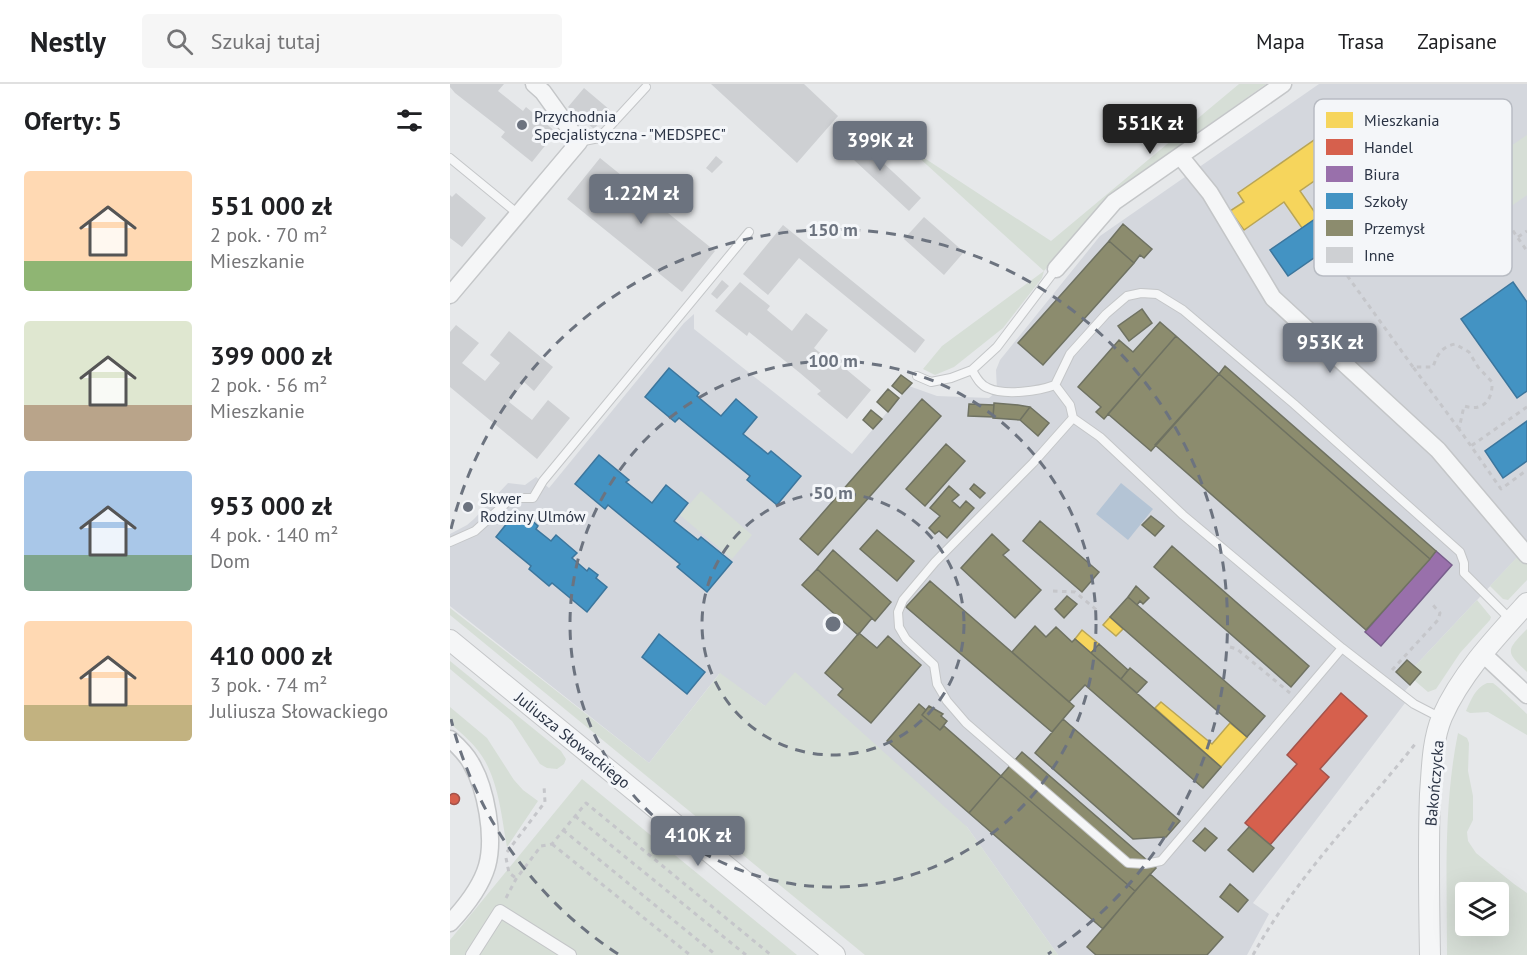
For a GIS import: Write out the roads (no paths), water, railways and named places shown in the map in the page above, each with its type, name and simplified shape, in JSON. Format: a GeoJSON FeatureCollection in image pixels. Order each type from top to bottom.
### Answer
{"type":"FeatureCollection","features":[{"type":"Feature","properties":{"kind":"street"},"geometry":{"type":"LineString","coordinates":[[450,295],[579,142],[543,92],[534,84]]}},
{"type":"Feature","properties":{"kind":"street"},"geometry":{"type":"LineString","coordinates":[[1056,269],[1114,202],[1283,84]]}},
{"type":"Feature","properties":{"kind":"street"},"geometry":{"type":"LineString","coordinates":[[1180,156],[1210,193],[1273,298],[1438,450],[1527,555]]}},
{"type":"Feature","properties":{"kind":"street","name":"Bakończycka"},"geometry":{"type":"LineString","coordinates":[[1430,955],[1430,813],[1434,715],[1457,689],[1482,653],[1527,603]]}},
{"type":"Feature","properties":{"kind":"street","name":"Juliusza Słowackiego"},"geometry":{"type":"LineString","coordinates":[[450,640],[823,951]]}},
{"type":"Feature","properties":{"kind":"street"},"geometry":{"type":"LineString","coordinates":[[1482,653],[1527,695]]}},
{"type":"Feature","properties":{"kind":"street"},"geometry":{"type":"LineString","coordinates":[[450,739],[470,761],[478,776],[489,824],[491,847],[487,867],[479,884],[450,923]]}},
{"type":"Feature","properties":{"kind":"street"},"geometry":{"type":"LineString","coordinates":[[472,955],[500,911],[570,955]]}},
{"type":"Feature","properties":{"kind":"lane"},"geometry":{"type":"LineString","coordinates":[[579,142],[599,138],[646,87]]}},
{"type":"Feature","properties":{"kind":"lane"},"geometry":{"type":"LineString","coordinates":[[450,158],[517,213]]}},
{"type":"Feature","properties":{"kind":"lane"},"geometry":{"type":"LineString","coordinates":[[450,542],[475,531],[506,503],[515,498],[533,498],[543,481],[749,232]]}},
{"type":"Feature","properties":{"kind":"lane"},"geometry":{"type":"LineString","coordinates":[[917,376],[931,382],[972,370],[997,347],[1056,269]]}},
{"type":"Feature","properties":{"kind":"lane"},"geometry":{"type":"LineString","coordinates":[[972,370],[986,388],[994,390],[1031,392],[1055,385],[1070,354],[1106,314],[1127,296],[1141,293],[1157,294],[1183,310],[1294,404],[1460,552],[1464,563],[1464,573],[1511,620]]}},
{"type":"Feature","properties":{"kind":"lane"},"geometry":{"type":"LineString","coordinates":[[1055,385],[1070,405],[1073,418],[1100,437],[1184,515],[1342,648],[1434,715]]}},
{"type":"Feature","properties":{"kind":"lane"},"geometry":{"type":"LineString","coordinates":[[1073,418],[1033,463],[935,562],[903,600],[898,612],[899,627],[906,639],[934,665],[937,684],[947,701],[966,723],[1128,863],[1145,864],[1161,861],[1342,648]]}},
{"type":"Feature","properties":{"kind":"water"},"geometry":{"type":"Polygon","coordinates":[[[1121,483],[1153,509],[1128,540],[1096,514],[1121,483]]]}},
{"type":"Feature","properties":{"kind":"place","name":"Przychodnia Specjalistyczna - \"MEDSPEC\""},"geometry":{"type":"Point","coordinates":[522,125]}},
{"type":"Feature","properties":{"kind":"place","name":"Skwer Rodziny Ulmów"},"geometry":{"type":"Point","coordinates":[468,507]}}]}
